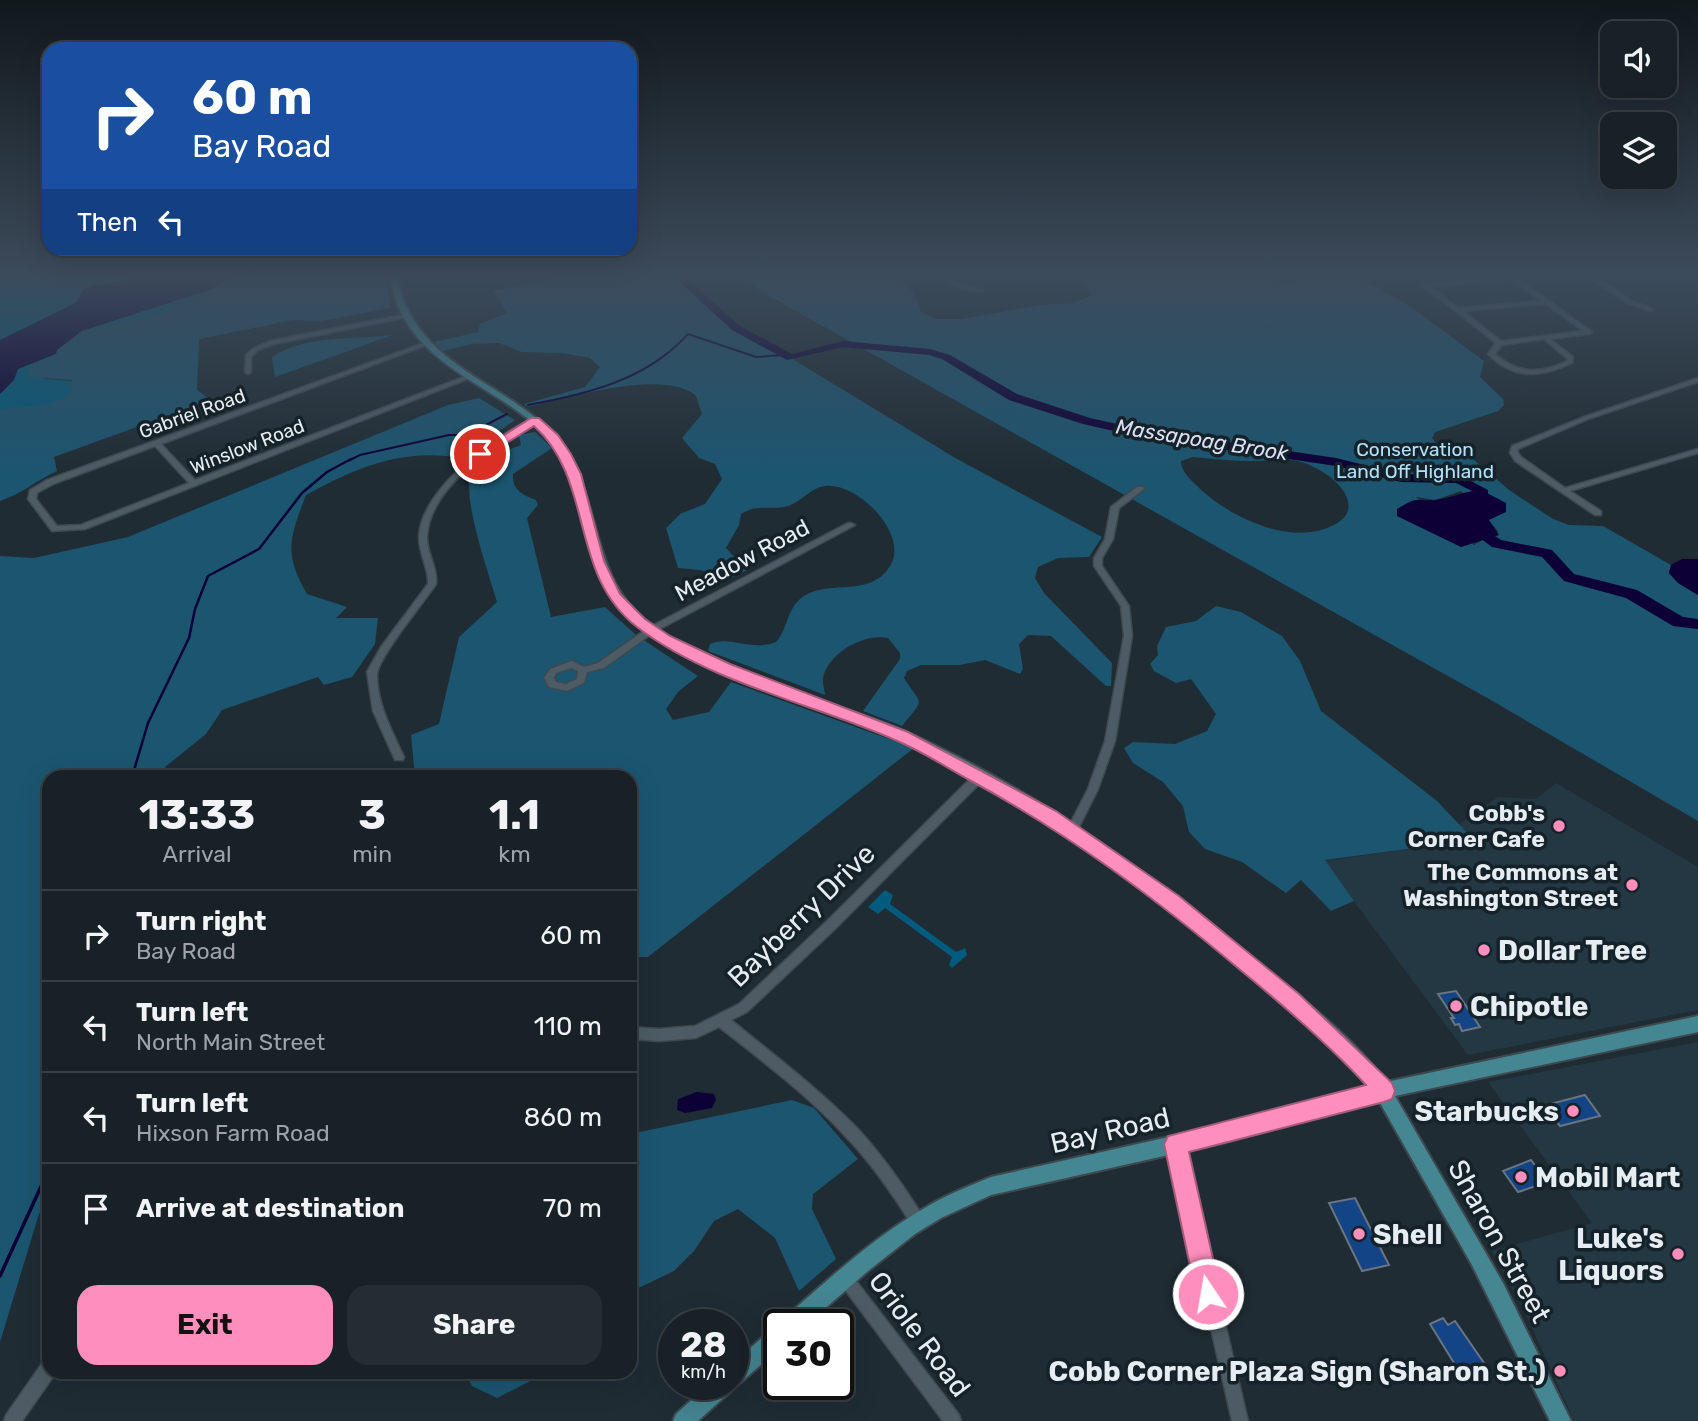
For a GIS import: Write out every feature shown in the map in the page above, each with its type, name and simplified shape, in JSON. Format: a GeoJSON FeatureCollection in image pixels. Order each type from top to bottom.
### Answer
{"type":"FeatureCollection","features":[{"type":"Feature","properties":{"kind":"main road","name":"Sharon Street"},"geometry":{"type":"LineString","coordinates":[[423,340],[468,377],[535,420],[554,438],[570,465],[597,561],[614,596],[651,630],[724,668],[903,736],[980,776],[1072,830],[1142,878],[1276,987],[1338,1042],[1384,1091],[1493,1283],[1561,1421]]}},
{"type":"Feature","properties":{"kind":"main road","name":"Bay Road"},"geometry":{"type":"LineString","coordinates":[[810,1309],[917,1220],[961,1196],[991,1186],[1176,1144],[1384,1091],[1698,1024]]}},
{"type":"Feature","properties":{"kind":"main road"},"geometry":{"type":"LineString","coordinates":[[749,1362],[763,1350]]}},
{"type":"Feature","properties":{"kind":"main road"},"geometry":{"type":"LineString","coordinates":[[682,1421],[706,1400]]}},
{"type":"Feature","properties":{"kind":"street"},"geometry":{"type":"LineString","coordinates":[[248,372],[248,356],[256,349],[281,340]]}},
{"type":"Feature","properties":{"kind":"street"},"geometry":{"type":"LineString","coordinates":[[1496,340],[1500,343]]}},
{"type":"Feature","properties":{"kind":"street"},"geometry":{"type":"LineString","coordinates":[[1532,340],[1500,343],[1490,351],[1495,358],[1532,374],[1567,364],[1571,360],[1549,340]]}},
{"type":"Feature","properties":{"kind":"street","name":"Gabriel Road"},"geometry":{"type":"LineString","coordinates":[[42,513],[32,496],[37,488],[426,344]]}},
{"type":"Feature","properties":{"kind":"street","name":"Winslow Road"},"geometry":{"type":"LineString","coordinates":[[42,513],[55,529],[74,529],[468,377]]}},
{"type":"Feature","properties":{"kind":"street"},"geometry":{"type":"LineString","coordinates":[[1598,513],[1518,459],[1514,453],[1515,448],[1586,418],[1697,382]]}},
{"type":"Feature","properties":{"kind":"street"},"geometry":{"type":"LineString","coordinates":[[399,757],[378,711],[372,672],[384,649],[432,584],[423,537],[427,518],[434,503],[469,463],[499,440],[535,420]]}},
{"type":"Feature","properties":{"kind":"street"},"geometry":{"type":"LineString","coordinates":[[156,443],[194,484]]}},
{"type":"Feature","properties":{"kind":"street"},"geometry":{"type":"LineString","coordinates":[[1565,490],[1698,451]]}},
{"type":"Feature","properties":{"kind":"street"},"geometry":{"type":"LineString","coordinates":[[1072,830],[1093,789],[1110,741],[1128,636],[1125,606],[1098,566],[1098,558],[1107,544],[1116,505],[1140,489]]}},
{"type":"Feature","properties":{"kind":"street","name":"Meadow Road"},"geometry":{"type":"LineString","coordinates":[[583,670],[601,666],[651,630],[851,525]]}},
{"type":"Feature","properties":{"kind":"street","name":"Bayberry Drive"},"geometry":{"type":"LineString","coordinates":[[637,1033],[683,1033],[707,1028],[722,1021],[762,992],[980,776]]}},
{"type":"Feature","properties":{"kind":"street"},"geometry":{"type":"LineString","coordinates":[[722,1021],[843,1120],[883,1166],[917,1220]]}},
{"type":"Feature","properties":{"kind":"street"},"geometry":{"type":"LineString","coordinates":[[1176,1144],[1240,1421]]}},
{"type":"Feature","properties":{"kind":"street","name":"Oriole Road"},"geometry":{"type":"LineString","coordinates":[[845,1278],[953,1421]]}},
{"type":"Feature","properties":{"kind":"street"},"geometry":{"type":"LineString","coordinates":[[12,1421],[42,1378]]}},
{"type":"Feature","properties":{"kind":"shaded area"},"geometry":{"type":"Polygon","coordinates":[[[0,340],[117,340],[44,379],[72,381],[83,405],[0,413],[0,340]]]}},
{"type":"Feature","properties":{"kind":"shaded area"},"geometry":{"type":"Polygon","coordinates":[[[0,340],[70,340],[57,350],[56,354],[18,369],[14,380],[0,394],[0,340]]]}},
{"type":"Feature","properties":{"kind":"shaded area"},"geometry":{"type":"Polygon","coordinates":[[[1481,490],[1506,503],[1506,512],[1489,520],[1499,535],[1461,547],[1397,516],[1397,509],[1413,501],[1435,500],[1481,490]]]}},
{"type":"Feature","properties":{"kind":"shaded area"},"geometry":{"type":"Polygon","coordinates":[[[1682,559],[1698,559],[1698,595],[1678,583],[1669,573],[1671,565],[1682,559]]]}},
{"type":"Feature","properties":{"kind":"shaded area"},"geometry":{"type":"Polygon","coordinates":[[[1556,783],[1698,867],[1698,1010],[1468,1055],[1324,861],[1473,840],[1458,825],[1498,797],[1536,799],[1556,783]]]}},
{"type":"Feature","properties":{"kind":"shaded area"},"geometry":{"type":"Polygon","coordinates":[[[885,890],[893,895],[890,904],[956,952],[965,948],[967,955],[952,968],[949,965],[952,957],[885,908],[878,914],[868,907],[885,890]]]}},
{"type":"Feature","properties":{"kind":"shaded area"},"geometry":{"type":"Polygon","coordinates":[[[1698,1042],[1698,1421],[1574,1421],[1524,1310],[1492,1251],[1592,1223],[1488,1082],[1698,1042]]]}},
{"type":"Feature","properties":{"kind":"shaded area"},"geometry":{"type":"Polygon","coordinates":[[[697,1092],[714,1094],[716,1100],[712,1108],[685,1113],[677,1110],[678,1099],[697,1092]]]}},
{"type":"Feature","properties":{"kind":"green space"},"geometry":{"type":"Polygon","coordinates":[[[70,340],[199,340],[197,390],[211,400],[54,457],[57,471],[0,501],[0,410],[55,402],[71,392],[72,380],[28,377],[31,363],[45,359],[70,340]]]}},
{"type":"Feature","properties":{"kind":"green space"},"geometry":{"type":"Polygon","coordinates":[[[378,340],[275,377],[272,357],[315,341],[378,340]]]}},
{"type":"Feature","properties":{"kind":"green space"},"geometry":{"type":"Polygon","coordinates":[[[762,340],[957,459],[1102,537],[1089,557],[1058,558],[1038,567],[1035,578],[1044,593],[1112,663],[1111,686],[1106,686],[1051,636],[1028,635],[1019,644],[1023,669],[1020,674],[985,660],[960,665],[921,665],[907,671],[904,678],[919,702],[902,726],[863,711],[900,659],[900,653],[888,638],[879,637],[858,642],[839,653],[826,669],[823,678],[825,695],[708,651],[710,644],[725,641],[758,645],[776,642],[795,604],[809,593],[857,586],[879,578],[888,569],[894,556],[888,528],[879,514],[853,493],[838,487],[825,486],[815,489],[788,506],[753,509],[741,514],[739,525],[726,548],[747,570],[728,580],[700,570],[678,568],[666,528],[680,514],[705,504],[722,479],[715,464],[699,458],[682,438],[702,414],[696,396],[681,388],[639,385],[590,392],[528,407],[524,404],[585,387],[600,367],[590,358],[562,353],[522,352],[499,343],[471,344],[443,351],[434,342],[762,340]]]}},
{"type":"Feature","properties":{"kind":"green space","name":"Conservation Land Off Highland"},"geometry":{"type":"Polygon","coordinates":[[[848,340],[1456,340],[1484,361],[1480,377],[1503,399],[1504,405],[1498,411],[1435,432],[1432,438],[1435,442],[1473,459],[1509,490],[1553,519],[1569,525],[1603,526],[1671,565],[1669,573],[1678,583],[1698,595],[1698,821],[1489,699],[848,340]],[[1193,457],[1181,461],[1181,465],[1194,483],[1217,503],[1259,525],[1275,530],[1306,533],[1321,530],[1338,523],[1346,514],[1349,504],[1345,494],[1327,475],[1314,467],[1289,460],[1246,461],[1193,457]],[[1461,491],[1435,500],[1416,497],[1474,545],[1498,531],[1461,491]]]}},
{"type":"Feature","properties":{"kind":"green space"},"geometry":{"type":"Polygon","coordinates":[[[479,398],[515,420],[462,458],[400,458],[362,468],[344,476],[306,495],[296,522],[292,556],[299,580],[307,594],[347,607],[336,618],[378,618],[375,644],[352,677],[324,685],[318,677],[222,710],[206,734],[165,767],[166,770],[42,770],[42,1210],[0,1342],[0,556],[34,558],[128,537],[448,405],[479,398]]]}},
{"type":"Feature","properties":{"kind":"green space"},"geometry":{"type":"Polygon","coordinates":[[[535,432],[552,448],[513,474],[514,484],[519,491],[536,500],[538,505],[527,518],[551,617],[605,607],[636,635],[698,676],[678,692],[666,709],[673,720],[709,712],[731,682],[914,748],[648,957],[637,957],[637,770],[414,770],[411,735],[439,724],[459,637],[497,602],[472,513],[469,479],[477,464],[521,445],[519,435],[535,432]]]}},
{"type":"Feature","properties":{"kind":"green space"},"geometry":{"type":"Polygon","coordinates":[[[1216,606],[1241,612],[1282,636],[1300,661],[1321,711],[1437,801],[1474,840],[1325,860],[1354,901],[1331,911],[1301,880],[1286,893],[1242,862],[1205,849],[1189,832],[1183,806],[1163,782],[1133,763],[1124,748],[1133,742],[1175,744],[1207,731],[1216,714],[1191,679],[1176,683],[1154,671],[1150,664],[1158,655],[1157,646],[1166,627],[1196,621],[1216,606]]]}},
{"type":"Feature","properties":{"kind":"green space"},"geometry":{"type":"Polygon","coordinates":[[[792,1100],[814,1108],[858,1159],[813,1194],[812,1209],[836,1259],[799,1291],[775,1238],[738,1209],[714,1221],[694,1251],[674,1271],[637,1289],[637,1133],[792,1100]]]}},
{"type":"Feature","properties":{"kind":"green space"},"geometry":{"type":"Polygon","coordinates":[[[468,1379],[534,1379],[497,1398],[472,1386],[468,1379]]]}},
{"type":"Feature","properties":{"kind":"building","name":"Chipotle"},"geometry":{"type":"Polygon","coordinates":[[[1456,991],[1480,1027],[1462,1031],[1459,1024],[1455,1025],[1451,1018],[1454,1018],[1438,994],[1456,991]]]}},
{"type":"Feature","properties":{"kind":"building","name":"Starbucks"},"geometry":{"type":"Polygon","coordinates":[[[1585,1095],[1600,1116],[1560,1126],[1546,1105],[1585,1095]]]}},
{"type":"Feature","properties":{"kind":"building","name":"Mobil Mart"},"geometry":{"type":"Polygon","coordinates":[[[1531,1160],[1548,1182],[1518,1192],[1503,1171],[1531,1160]]]}},
{"type":"Feature","properties":{"kind":"building","name":"Shell"},"geometry":{"type":"Polygon","coordinates":[[[1355,1198],[1389,1265],[1362,1271],[1329,1203],[1355,1198]]]}},
{"type":"Feature","properties":{"kind":"building"},"geometry":{"type":"Polygon","coordinates":[[[1443,1318],[1448,1325],[1455,1321],[1484,1363],[1462,1376],[1430,1324],[1443,1318]]]}},
{"type":"Feature","properties":{"kind":"waterway"},"geometry":{"type":"LineString","coordinates":[[528,405],[615,383],[654,363],[682,340]]}},
{"type":"Feature","properties":{"kind":"waterway"},"geometry":{"type":"LineString","coordinates":[[707,340],[756,357],[783,355]]}},
{"type":"Feature","properties":{"kind":"waterway","name":"Massapoag Brook"},"geometry":{"type":"LineString","coordinates":[[759,340],[791,358],[843,344],[930,352],[946,357],[1013,397],[1087,421],[1140,433],[1336,462],[1401,478],[1459,479],[1481,490],[1479,532],[1497,544],[1547,553],[1569,578],[1631,594],[1679,622],[1698,624]]}},
{"type":"Feature","properties":{"kind":"waterway"},"geometry":{"type":"LineString","coordinates":[[348,461],[360,455],[449,435],[477,435],[484,426],[507,414]]}},
{"type":"Feature","properties":{"kind":"waterway"},"geometry":{"type":"LineString","coordinates":[[134,770],[148,723],[189,638],[195,609],[208,576],[259,549],[302,493],[327,472],[351,459]]}},
{"type":"Feature","properties":{"kind":"waterway"},"geometry":{"type":"LineString","coordinates":[[0,1276],[42,1184]]}},
{"type":"Feature","properties":{"kind":"place","name":"Cobb's Corner Cafe"},"geometry":{"type":"Point","coordinates":[1559,826]}},
{"type":"Feature","properties":{"kind":"place","name":"The Commons at Washington Street"},"geometry":{"type":"Point","coordinates":[1632,885]}},
{"type":"Feature","properties":{"kind":"place","name":"Dollar Tree"},"geometry":{"type":"Point","coordinates":[1484,950]}},
{"type":"Feature","properties":{"kind":"place","name":"Chipotle"},"geometry":{"type":"Point","coordinates":[1456,1006]}},
{"type":"Feature","properties":{"kind":"place","name":"Starbucks"},"geometry":{"type":"Point","coordinates":[1573,1111]}},
{"type":"Feature","properties":{"kind":"place","name":"Mobil Mart"},"geometry":{"type":"Point","coordinates":[1521,1177]}},
{"type":"Feature","properties":{"kind":"place","name":"Shell"},"geometry":{"type":"Point","coordinates":[1359,1234]}},
{"type":"Feature","properties":{"kind":"place","name":"Luke's Liquors"},"geometry":{"type":"Point","coordinates":[1678,1254]}},
{"type":"Feature","properties":{"kind":"place","name":"Cobb Corner Plaza Sign (Sharon St.)"},"geometry":{"type":"Point","coordinates":[1560,1371]}},
{"type":"Feature","properties":{"kind":"route"},"geometry":{"type":"LineString","coordinates":[[480,454],[535,420],[554,438],[574,474],[597,561],[614,596],[624,609],[640,622],[664,639],[724,668],[903,736],[1050,816],[1172,901],[1292,1000],[1371,1075],[1384,1091],[1176,1144],[1208,1294]]}}]}
